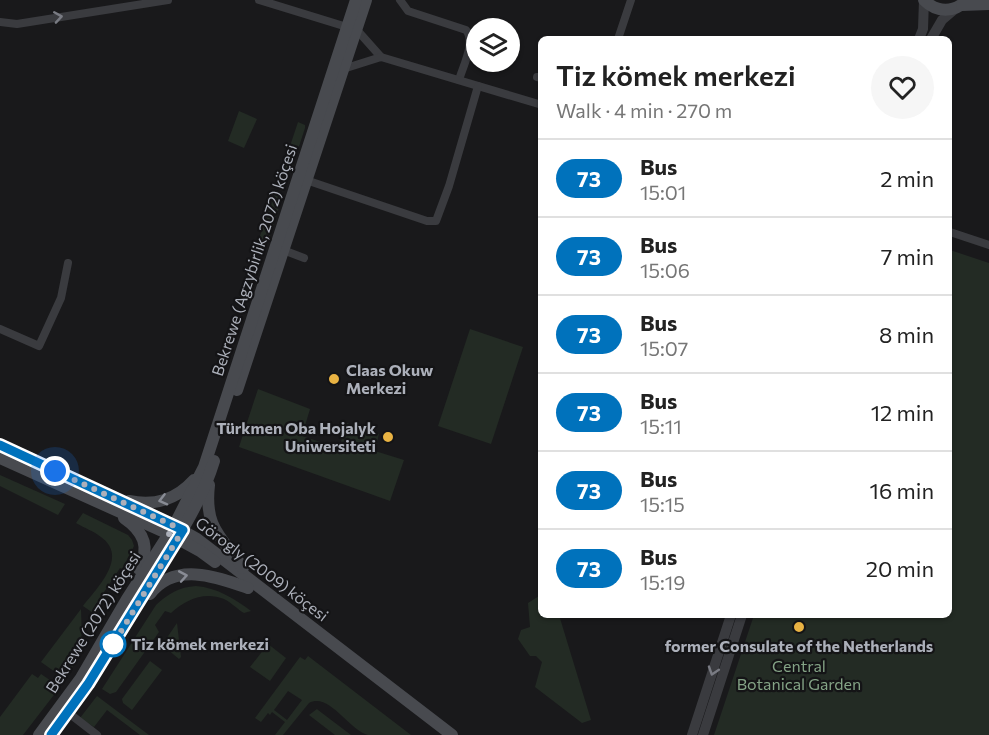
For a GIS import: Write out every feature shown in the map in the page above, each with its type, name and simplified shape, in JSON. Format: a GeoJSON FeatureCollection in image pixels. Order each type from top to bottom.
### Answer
{"type":"FeatureCollection","features":[{"type":"Feature","properties":{"kind":"main road","name":"Bekrewe (Agzybirlik, 2072) köçesi"},"geometry":{"type":"LineString","coordinates":[[176,532],[208,469],[283,250],[302,179],[343,69],[356,0]]}},
{"type":"Feature","properties":{"kind":"main road","name":"Bekrewe (Agzybirlik, 2072) köçesi"},"geometry":{"type":"LineString","coordinates":[[208,469],[352,28],[366,0]]}},
{"type":"Feature","properties":{"kind":"main road"},"geometry":{"type":"LineString","coordinates":[[924,0],[936,9],[945,10],[961,5],[989,4]]}},
{"type":"Feature","properties":{"kind":"main road","name":"Görogly (2009) köçesi"},"geometry":{"type":"LineString","coordinates":[[0,446],[107,501]]}},
{"type":"Feature","properties":{"kind":"main road","name":"Görogly (2009) köçesi"},"geometry":{"type":"LineString","coordinates":[[0,458],[205,544],[250,585],[439,735]]}},
{"type":"Feature","properties":{"kind":"main road"},"geometry":{"type":"LineString","coordinates":[[107,501],[139,503],[165,501],[185,490],[208,469]]}},
{"type":"Feature","properties":{"kind":"main road"},"geometry":{"type":"LineString","coordinates":[[208,469],[207,503],[210,522],[250,585]]}},
{"type":"Feature","properties":{"kind":"main road"},"geometry":{"type":"LineString","coordinates":[[107,501],[133,524],[144,540],[144,558],[131,581],[132,603]]}},
{"type":"Feature","properties":{"kind":"main road","name":"Bekrewe (2072) köçesi"},"geometry":{"type":"LineString","coordinates":[[51,735],[81,678],[132,603],[176,532]]}},
{"type":"Feature","properties":{"kind":"main road"},"geometry":{"type":"LineString","coordinates":[[132,603],[159,583],[184,574],[205,574],[250,585]]}},
{"type":"Feature","properties":{"kind":"main road","name":"Görogly (2009) köçesi"},"geometry":{"type":"LineString","coordinates":[[250,585],[452,735]]}},
{"type":"Feature","properties":{"kind":"main road","name":"Bekrewe (2072) köçesi"},"geometry":{"type":"LineString","coordinates":[[39,735],[64,710]]}},
{"type":"Feature","properties":{"kind":"street"},"geometry":{"type":"LineString","coordinates":[[0,21],[17,24],[162,0]]}},
{"type":"Feature","properties":{"kind":"street"},"geometry":{"type":"LineString","coordinates":[[259,0],[352,28],[381,57],[538,104]]}},
{"type":"Feature","properties":{"kind":"street"},"geometry":{"type":"LineString","coordinates":[[400,0],[408,11],[466,30],[470,35],[471,42],[459,80]]}},
{"type":"Feature","properties":{"kind":"street"},"geometry":{"type":"LineString","coordinates":[[619,36],[631,0]]}},
{"type":"Feature","properties":{"kind":"street"},"geometry":{"type":"LineString","coordinates":[[921,36],[924,0]]}},
{"type":"Feature","properties":{"kind":"street"},"geometry":{"type":"LineString","coordinates":[[933,36],[942,20],[961,5]]}},
{"type":"Feature","properties":{"kind":"street"},"geometry":{"type":"LineString","coordinates":[[343,69],[381,57]]}},
{"type":"Feature","properties":{"kind":"street"},"geometry":{"type":"LineString","coordinates":[[302,179],[427,221],[436,221],[449,186],[478,86]]}},
{"type":"Feature","properties":{"kind":"street"},"geometry":{"type":"LineString","coordinates":[[952,233],[989,245]]}},
{"type":"Feature","properties":{"kind":"street"},"geometry":{"type":"LineString","coordinates":[[283,250],[304,258]]}},
{"type":"Feature","properties":{"kind":"street"},"geometry":{"type":"LineString","coordinates":[[0,329],[39,346],[61,298],[68,264]]}},
{"type":"Feature","properties":{"kind":"street"},"geometry":{"type":"LineString","coordinates":[[692,735],[730,618]]}},
{"type":"Feature","properties":{"kind":"street"},"geometry":{"type":"LineString","coordinates":[[703,735],[741,618]]}},
{"type":"Feature","properties":{"kind":"street"},"geometry":{"type":"LineString","coordinates":[[64,710],[97,735]]}},
{"type":"Feature","properties":{"kind":"green space"},"geometry":{"type":"Polygon","coordinates":[[[239,111],[257,119],[244,148],[228,141],[239,111]]]}},
{"type":"Feature","properties":{"kind":"green space"},"geometry":{"type":"Polygon","coordinates":[[[298,122],[305,125],[305,128],[291,171],[281,173],[298,122]]]}},
{"type":"Feature","properties":{"kind":"green space"},"geometry":{"type":"Polygon","coordinates":[[[274,195],[282,198],[270,236],[254,256],[249,272],[247,300],[239,297],[274,195]]]}},
{"type":"Feature","properties":{"kind":"green space","name":"Central Botanical Garden"},"geometry":{"type":"Polygon","coordinates":[[[952,251],[989,263],[989,735],[714,735],[753,618],[952,618],[952,251]]]}},
{"type":"Feature","properties":{"kind":"green space"},"geometry":{"type":"Polygon","coordinates":[[[470,329],[523,347],[491,444],[438,426],[470,329]]]}},
{"type":"Feature","properties":{"kind":"green space"},"geometry":{"type":"Polygon","coordinates":[[[258,389],[310,409],[302,436],[339,448],[347,423],[379,434],[375,451],[404,460],[390,501],[239,447],[258,389]]]}},
{"type":"Feature","properties":{"kind":"green space"},"geometry":{"type":"Polygon","coordinates":[[[0,475],[65,504],[58,515],[0,486],[0,475]]]}},
{"type":"Feature","properties":{"kind":"green space"},"geometry":{"type":"Polygon","coordinates":[[[83,513],[128,535],[134,546],[122,569],[120,568],[104,592],[105,599],[96,615],[83,606],[108,572],[112,554],[109,545],[101,537],[76,523],[83,513]]]}},
{"type":"Feature","properties":{"kind":"green space"},"geometry":{"type":"Polygon","coordinates":[[[196,586],[225,594],[251,611],[244,613],[224,599],[202,596],[182,604],[171,613],[165,611],[155,625],[159,632],[116,692],[110,694],[102,689],[156,605],[174,592],[196,586]]]}},
{"type":"Feature","properties":{"kind":"green space"},"geometry":{"type":"Polygon","coordinates":[[[538,597],[538,618],[560,618],[591,720],[582,723],[535,687],[542,662],[536,656],[530,656],[518,639],[521,630],[530,627],[528,603],[538,597]]]}},
{"type":"Feature","properties":{"kind":"green space"},"geometry":{"type":"Polygon","coordinates":[[[81,609],[82,629],[79,653],[65,679],[41,662],[81,609]]]}},
{"type":"Feature","properties":{"kind":"green space"},"geometry":{"type":"Polygon","coordinates":[[[177,623],[181,657],[179,659],[162,645],[177,623]]]}},
{"type":"Feature","properties":{"kind":"green space"},"geometry":{"type":"Polygon","coordinates":[[[268,644],[286,658],[270,681],[250,667],[268,644]]]}},
{"type":"Feature","properties":{"kind":"green space"},"geometry":{"type":"Polygon","coordinates":[[[308,656],[411,735],[368,735],[354,727],[332,707],[317,701],[309,703],[283,735],[275,735],[285,722],[272,712],[270,715],[268,713],[261,722],[255,718],[300,657],[305,660],[308,656]],[[288,691],[274,710],[287,720],[302,700],[288,691]]]}},
{"type":"Feature","properties":{"kind":"green space"},"geometry":{"type":"Polygon","coordinates":[[[150,661],[162,670],[132,710],[123,703],[122,699],[150,661]]]}},
{"type":"Feature","properties":{"kind":"green space"},"geometry":{"type":"Polygon","coordinates":[[[32,674],[38,678],[41,674],[60,687],[23,735],[0,735],[0,717],[32,674]]]}},
{"type":"Feature","properties":{"kind":"green space"},"geometry":{"type":"Polygon","coordinates":[[[97,696],[149,735],[140,735],[107,710],[94,727],[80,718],[97,696]]]}},
{"type":"Feature","properties":{"kind":"green space"},"geometry":{"type":"Polygon","coordinates":[[[317,709],[351,735],[335,735],[309,715],[317,709]]]}},
{"type":"Feature","properties":{"kind":"bus line","name":"73"},"geometry":{"type":"LineString","coordinates":[[0,445],[183,530],[88,684],[51,735]]}},
{"type":"Feature","properties":{"kind":"place","name":"Claas Okuw Merkezi"},"geometry":{"type":"Point","coordinates":[334,379]}},
{"type":"Feature","properties":{"kind":"place","name":"Türkmen Oba Hojalyk Uniwersiteti"},"geometry":{"type":"Point","coordinates":[388,437]}},
{"type":"Feature","properties":{"kind":"place","name":"former Consulate of the Netherlands"},"geometry":{"type":"Point","coordinates":[799,627]}},
{"type":"Feature","properties":{"kind":"place","name":"Tiz kömek merkezi"},"geometry":{"type":"Point","coordinates":[113,644]}},
{"type":"Feature","properties":{"kind":"route"},"geometry":{"type":"LineString","coordinates":[[55,471],[174,526],[169,534],[178,538],[109,651],[113,644]]}}]}
